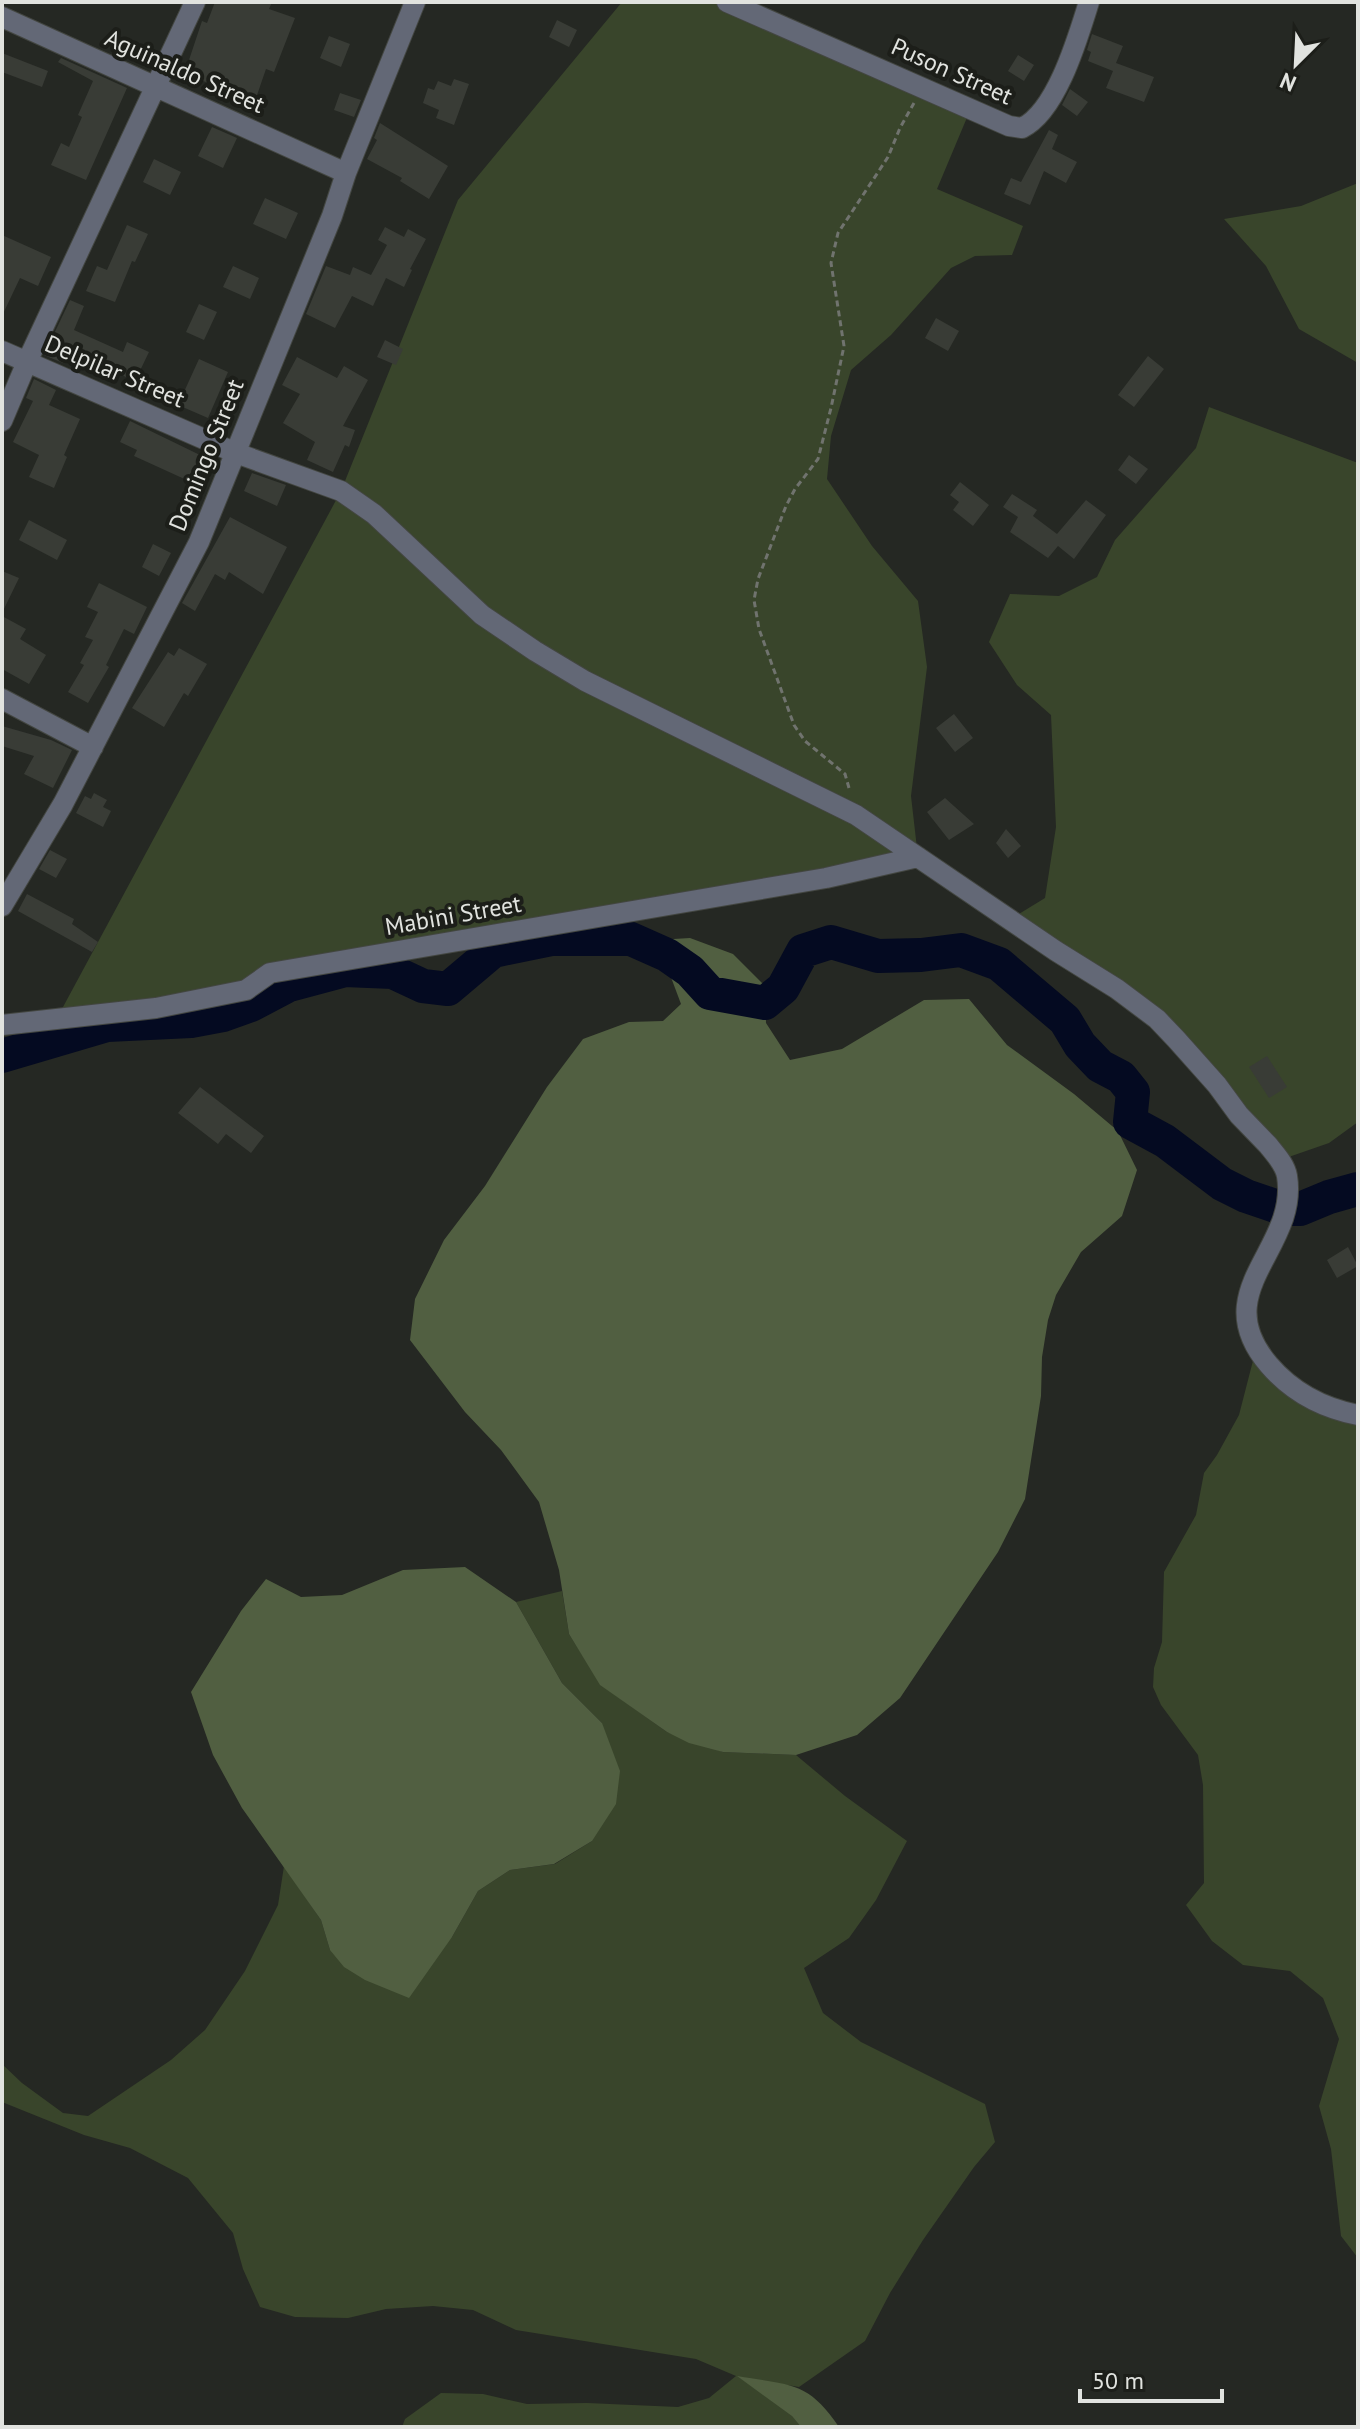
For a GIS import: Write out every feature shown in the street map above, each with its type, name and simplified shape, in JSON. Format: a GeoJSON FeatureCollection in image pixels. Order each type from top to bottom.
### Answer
{"type":"FeatureCollection","features":[{"type":"Feature","properties":{"kind":"street"},"geometry":{"type":"LineString","coordinates":[[2,421],[195,2]]}},
{"type":"Feature","properties":{"kind":"street","name":"Domingo Street"},"geometry":{"type":"LineString","coordinates":[[2,906],[63,804],[199,542],[332,216],[346,173],[415,2]]}},
{"type":"Feature","properties":{"kind":"street","name":"Puson Street"},"geometry":{"type":"LineString","coordinates":[[727,2],[1009,126],[1022,128],[1040,114],[1067,69],[1089,2]]}},
{"type":"Feature","properties":{"kind":"street","name":"Aguinaldo Street"},"geometry":{"type":"LineString","coordinates":[[2,17],[346,173]]}},
{"type":"Feature","properties":{"kind":"street","name":"Delpilar Street"},"geometry":{"type":"LineString","coordinates":[[2,351],[236,453],[341,491],[374,514],[482,615],[535,651],[585,681],[856,815],[1157,1019],[1280,1160],[1287,1174],[1287,1201],[1279,1228],[1248,1295],[1245,1310],[1247,1328],[1256,1349],[1297,1393],[1320,1404],[1358,1415]]}},
{"type":"Feature","properties":{"kind":"street"},"geometry":{"type":"LineString","coordinates":[[2,699],[93,747]]}},
{"type":"Feature","properties":{"kind":"street","name":"Mabini Street"},"geometry":{"type":"LineString","coordinates":[[2,1025],[156,1008],[246,990],[270,973],[826,878],[918,857]]}},
{"type":"Feature","properties":{"kind":"path"},"geometry":{"type":"LineString","coordinates":[[856,815],[845,774],[805,741],[794,725],[770,660],[754,600],[758,579],[786,506],[818,459],[831,408],[844,346],[831,263],[838,233],[888,157],[923,87]]}},
{"type":"Feature","properties":{"kind":"green space"},"geometry":{"type":"Polygon","coordinates":[[[622,2],[725,2],[971,108],[937,189],[1023,226],[1012,255],[975,256],[951,268],[891,335],[851,370],[831,436],[827,479],[872,546],[918,601],[927,667],[911,796],[918,857],[270,973],[246,990],[56,1020],[341,491],[458,200],[622,2]]]}},
{"type":"Feature","properties":{"kind":"green space"},"geometry":{"type":"Polygon","coordinates":[[[1358,183],[1358,363],[1299,329],[1266,266],[1224,219],[1301,206],[1358,183]]]}},
{"type":"Feature","properties":{"kind":"green space"},"geometry":{"type":"Polygon","coordinates":[[[1209,407],[1358,463],[1358,1122],[1329,1143],[1280,1160],[1176,1039],[1009,920],[1045,898],[1056,827],[1051,715],[1017,685],[989,642],[1010,594],[1059,596],[1097,577],[1115,540],[1196,448],[1209,407]]]}},
{"type":"Feature","properties":{"kind":"green space"},"geometry":{"type":"Polygon","coordinates":[[[690,938],[733,954],[765,986],[766,1023],[790,1060],[842,1049],[924,1000],[969,999],[1007,1045],[1118,1131],[1137,1170],[1122,1216],[1081,1252],[1056,1295],[1042,1357],[1041,1396],[1025,1499],[998,1552],[900,1698],[857,1735],[796,1755],[723,1752],[689,1743],[667,1732],[600,1685],[569,1634],[559,1570],[539,1502],[501,1450],[465,1412],[410,1340],[415,1299],[444,1240],[485,1186],[547,1087],[583,1039],[629,1022],[663,1021],[681,1004],[657,940],[690,938]]]}},
{"type":"Feature","properties":{"kind":"green space"},"geometry":{"type":"Polygon","coordinates":[[[1256,1349],[1273,1370],[1358,1415],[1358,2258],[1341,2236],[1331,2149],[1319,2106],[1339,2039],[1323,1998],[1290,1971],[1243,1965],[1212,1941],[1186,1905],[1204,1883],[1203,1785],[1198,1755],[1161,1705],[1153,1687],[1154,1668],[1162,1642],[1164,1572],[1196,1515],[1204,1473],[1239,1415],[1256,1349]]]}},
{"type":"Feature","properties":{"kind":"green space"},"geometry":{"type":"Polygon","coordinates":[[[465,1567],[516,1602],[562,1683],[602,1723],[620,1771],[616,1804],[592,1841],[554,1864],[510,1870],[478,1891],[452,1937],[409,1998],[365,1980],[344,1967],[330,1950],[321,1920],[242,1808],[213,1755],[191,1692],[241,1611],[266,1579],[301,1597],[342,1595],[403,1570],[465,1567]]]}},
{"type":"Feature","properties":{"kind":"green space"},"geometry":{"type":"Polygon","coordinates":[[[562,1591],[569,1634],[601,1685],[667,1732],[723,1752],[796,1755],[907,1841],[876,1900],[849,1938],[804,1968],[823,2013],[861,2042],[985,2104],[995,2142],[923,2240],[865,2341],[799,2387],[739,2377],[787,2409],[801,2427],[402,2427],[405,2419],[441,2393],[483,2394],[527,2404],[678,2407],[709,2398],[736,2376],[696,2359],[516,2330],[473,2310],[433,2306],[386,2309],[348,2318],[295,2317],[260,2307],[243,2269],[233,2233],[188,2178],[130,2148],[84,2135],[2,2102],[2,2064],[63,2113],[88,2116],[171,2060],[205,2030],[245,1971],[278,1905],[284,1866],[321,1920],[330,1950],[452,1937],[478,1891],[510,1870],[555,1864],[592,1841],[602,1723],[562,1683],[516,1602],[562,1591]]]}},
{"type":"Feature","properties":{"kind":"green space"},"geometry":{"type":"Polygon","coordinates":[[[737,2376],[796,2387],[817,2400],[839,2427],[801,2427],[792,2416],[737,2376]]]}},
{"type":"Feature","properties":{"kind":"building"},"geometry":{"type":"Polygon","coordinates":[[[215,2],[272,2],[269,9],[295,18],[274,72],[266,69],[256,98],[184,75],[202,21],[207,23],[215,2]]]}},
{"type":"Feature","properties":{"kind":"building"},"geometry":{"type":"Polygon","coordinates":[[[557,20],[577,30],[569,47],[549,37],[557,20]]]}},
{"type":"Feature","properties":{"kind":"building"},"geometry":{"type":"Polygon","coordinates":[[[1092,34],[1123,46],[1116,63],[1154,77],[1144,102],[1106,88],[1113,71],[1088,61],[1091,52],[1087,50],[1092,34]]]}},
{"type":"Feature","properties":{"kind":"building"},"geometry":{"type":"Polygon","coordinates":[[[329,36],[350,44],[341,67],[320,58],[329,36]]]}},
{"type":"Feature","properties":{"kind":"building"},"geometry":{"type":"Polygon","coordinates":[[[2,53],[48,71],[42,87],[2,72],[2,53]]]}},
{"type":"Feature","properties":{"kind":"building"},"geometry":{"type":"Polygon","coordinates":[[[1018,55],[1034,65],[1024,81],[1008,71],[1018,55]]]}},
{"type":"Feature","properties":{"kind":"building"},"geometry":{"type":"Polygon","coordinates":[[[61,58],[127,88],[86,180],[51,165],[61,143],[69,147],[82,117],[78,115],[93,81],[58,62],[61,58]]]}},
{"type":"Feature","properties":{"kind":"building"},"geometry":{"type":"Polygon","coordinates":[[[454,79],[469,84],[454,125],[436,118],[439,110],[423,103],[428,88],[434,90],[438,81],[451,86],[454,79]]]}},
{"type":"Feature","properties":{"kind":"building"},"geometry":{"type":"Polygon","coordinates":[[[1070,89],[1088,102],[1077,116],[1062,105],[1070,89]]]}},
{"type":"Feature","properties":{"kind":"building"},"geometry":{"type":"Polygon","coordinates":[[[340,93],[361,100],[354,117],[334,110],[340,93]]]}},
{"type":"Feature","properties":{"kind":"building"},"geometry":{"type":"Polygon","coordinates":[[[380,123],[448,166],[429,199],[400,181],[402,178],[367,159],[377,140],[374,138],[380,123]]]}},
{"type":"Feature","properties":{"kind":"building"},"geometry":{"type":"Polygon","coordinates":[[[212,127],[237,138],[223,168],[198,156],[212,127]]]}},
{"type":"Feature","properties":{"kind":"building"},"geometry":{"type":"Polygon","coordinates":[[[1049,130],[1058,135],[1052,149],[1077,162],[1066,183],[1044,171],[1030,205],[1004,194],[1011,178],[1021,182],[1049,130]]]}},
{"type":"Feature","properties":{"kind":"building"},"geometry":{"type":"Polygon","coordinates":[[[154,159],[181,172],[170,195],[143,182],[154,159]]]}},
{"type":"Feature","properties":{"kind":"building"},"geometry":{"type":"Polygon","coordinates":[[[265,198],[298,213],[286,239],[253,224],[265,198]]]}},
{"type":"Feature","properties":{"kind":"building"},"geometry":{"type":"Polygon","coordinates":[[[127,225],[148,234],[135,262],[132,261],[115,302],[86,291],[97,266],[107,270],[127,225]]]}},
{"type":"Feature","properties":{"kind":"building"},"geometry":{"type":"Polygon","coordinates":[[[385,227],[404,237],[408,229],[426,239],[404,287],[386,278],[373,306],[352,296],[335,328],[306,314],[326,266],[350,275],[353,267],[371,275],[387,245],[378,240],[385,227]]]}},
{"type":"Feature","properties":{"kind":"building"},"geometry":{"type":"Polygon","coordinates":[[[2,235],[51,257],[38,286],[20,278],[2,316],[2,235]]]}},
{"type":"Feature","properties":{"kind":"building"},"geometry":{"type":"Polygon","coordinates":[[[233,266],[259,278],[250,299],[223,287],[233,266]]]}},
{"type":"Feature","properties":{"kind":"building"},"geometry":{"type":"Polygon","coordinates":[[[70,300],[84,306],[74,330],[123,352],[127,342],[149,352],[135,381],[106,368],[101,377],[64,360],[63,363],[44,355],[70,300]]]}},
{"type":"Feature","properties":{"kind":"building"},"geometry":{"type":"Polygon","coordinates":[[[199,304],[217,312],[204,340],[186,332],[199,304]]]}},
{"type":"Feature","properties":{"kind":"building"},"geometry":{"type":"Polygon","coordinates":[[[936,318],[959,331],[948,351],[925,338],[936,318]]]}},
{"type":"Feature","properties":{"kind":"building"},"geometry":{"type":"Polygon","coordinates":[[[385,340],[403,349],[396,365],[377,357],[385,340]]]}},
{"type":"Feature","properties":{"kind":"building"},"geometry":{"type":"Polygon","coordinates":[[[1148,356],[1164,369],[1134,407],[1118,395],[1148,356]]]}},
{"type":"Feature","properties":{"kind":"building"},"geometry":{"type":"Polygon","coordinates":[[[297,357],[337,378],[344,366],[368,380],[343,426],[355,430],[349,447],[345,445],[333,472],[307,460],[315,442],[283,423],[300,394],[282,385],[297,357]]]}},
{"type":"Feature","properties":{"kind":"building"},"geometry":{"type":"Polygon","coordinates":[[[199,359],[228,372],[208,418],[178,405],[199,359]]]}},
{"type":"Feature","properties":{"kind":"building"},"geometry":{"type":"Polygon","coordinates":[[[34,379],[56,390],[49,405],[80,419],[54,488],[29,477],[39,455],[13,442],[33,401],[26,398],[34,379]]]}},
{"type":"Feature","properties":{"kind":"building"},"geometry":{"type":"Polygon","coordinates":[[[130,421],[202,456],[198,467],[208,472],[202,487],[134,456],[137,450],[120,442],[130,421]]]}},
{"type":"Feature","properties":{"kind":"building"},"geometry":{"type":"Polygon","coordinates":[[[1129,455],[1148,469],[1136,484],[1118,470],[1129,455]]]}},
{"type":"Feature","properties":{"kind":"building"},"geometry":{"type":"Polygon","coordinates":[[[252,473],[286,485],[277,506],[244,491],[252,473]]]}},
{"type":"Feature","properties":{"kind":"building"},"geometry":{"type":"Polygon","coordinates":[[[960,482],[989,505],[973,526],[953,510],[959,502],[950,495],[960,482]]]}},
{"type":"Feature","properties":{"kind":"building"},"geometry":{"type":"Polygon","coordinates":[[[1012,494],[1037,510],[1033,516],[1057,534],[1086,500],[1106,515],[1074,559],[1058,546],[1048,558],[1010,532],[1018,517],[1003,507],[1012,494]]]}},
{"type":"Feature","properties":{"kind":"building"},"geometry":{"type":"Polygon","coordinates":[[[230,517],[287,547],[263,594],[229,572],[225,580],[215,574],[195,611],[182,603],[230,517]]]}},
{"type":"Feature","properties":{"kind":"building"},"geometry":{"type":"Polygon","coordinates":[[[29,520],[67,540],[57,560],[19,540],[29,520]]]}},
{"type":"Feature","properties":{"kind":"building"},"geometry":{"type":"Polygon","coordinates":[[[153,544],[171,553],[159,576],[142,567],[153,544]]]}},
{"type":"Feature","properties":{"kind":"building"},"geometry":{"type":"Polygon","coordinates":[[[2,571],[19,578],[2,613],[2,571]]]}},
{"type":"Feature","properties":{"kind":"building"},"geometry":{"type":"Polygon","coordinates":[[[99,583],[147,607],[134,634],[124,629],[106,665],[109,667],[88,703],[68,692],[84,665],[80,663],[93,640],[85,637],[98,612],[87,607],[99,583]]]}},
{"type":"Feature","properties":{"kind":"building"},"geometry":{"type":"Polygon","coordinates":[[[2,616],[26,629],[20,639],[46,655],[29,684],[2,669],[2,616]]]}},
{"type":"Feature","properties":{"kind":"building"},"geometry":{"type":"Polygon","coordinates":[[[179,648],[207,664],[188,696],[184,693],[164,727],[132,708],[168,652],[174,656],[179,648]]]}},
{"type":"Feature","properties":{"kind":"building"},"geometry":{"type":"Polygon","coordinates":[[[954,714],[973,738],[955,752],[936,728],[954,714]]]}},
{"type":"Feature","properties":{"kind":"building"},"geometry":{"type":"Polygon","coordinates":[[[2,726],[51,740],[72,750],[53,788],[24,774],[34,756],[2,746],[2,726]]]}},
{"type":"Feature","properties":{"kind":"building"},"geometry":{"type":"Polygon","coordinates":[[[94,793],[107,800],[103,807],[111,811],[103,827],[76,813],[85,796],[91,799],[94,793]]]}},
{"type":"Feature","properties":{"kind":"building"},"geometry":{"type":"Polygon","coordinates":[[[945,798],[974,824],[949,840],[927,812],[945,798]]]}},
{"type":"Feature","properties":{"kind":"building"},"geometry":{"type":"Polygon","coordinates":[[[1006,829],[1021,846],[1008,858],[996,843],[1006,829]]]}},
{"type":"Feature","properties":{"kind":"building"},"geometry":{"type":"Polygon","coordinates":[[[50,850],[67,859],[56,878],[39,869],[50,850]]]}},
{"type":"Feature","properties":{"kind":"building"},"geometry":{"type":"Polygon","coordinates":[[[27,894],[74,919],[72,924],[98,942],[92,952],[18,911],[27,894]]]}},
{"type":"Feature","properties":{"kind":"building"},"geometry":{"type":"Polygon","coordinates":[[[1267,1056],[1287,1087],[1269,1098],[1249,1067],[1267,1056]]]}},
{"type":"Feature","properties":{"kind":"building"},"geometry":{"type":"Polygon","coordinates":[[[200,1087],[264,1136],[251,1153],[226,1134],[218,1144],[178,1113],[200,1087]]]}},
{"type":"Feature","properties":{"kind":"building"},"geometry":{"type":"Polygon","coordinates":[[[1348,1247],[1358,1266],[1337,1278],[1327,1260],[1348,1247]]]}},
{"type":"Feature","properties":{"kind":"waterway"},"geometry":{"type":"LineString","coordinates":[[2,1056],[107,1025],[191,1021],[223,1015],[251,1005],[289,985],[345,970],[393,972],[423,986],[448,989],[493,951],[551,939],[631,939],[667,955],[690,971],[710,993],[765,1003],[783,988],[803,951],[831,942],[878,956],[961,950],[999,964],[1065,1020],[1080,1045],[1100,1066],[1121,1077],[1133,1092],[1130,1122],[1165,1141],[1222,1184],[1284,1209],[1300,1209],[1358,1189]]}}]}
